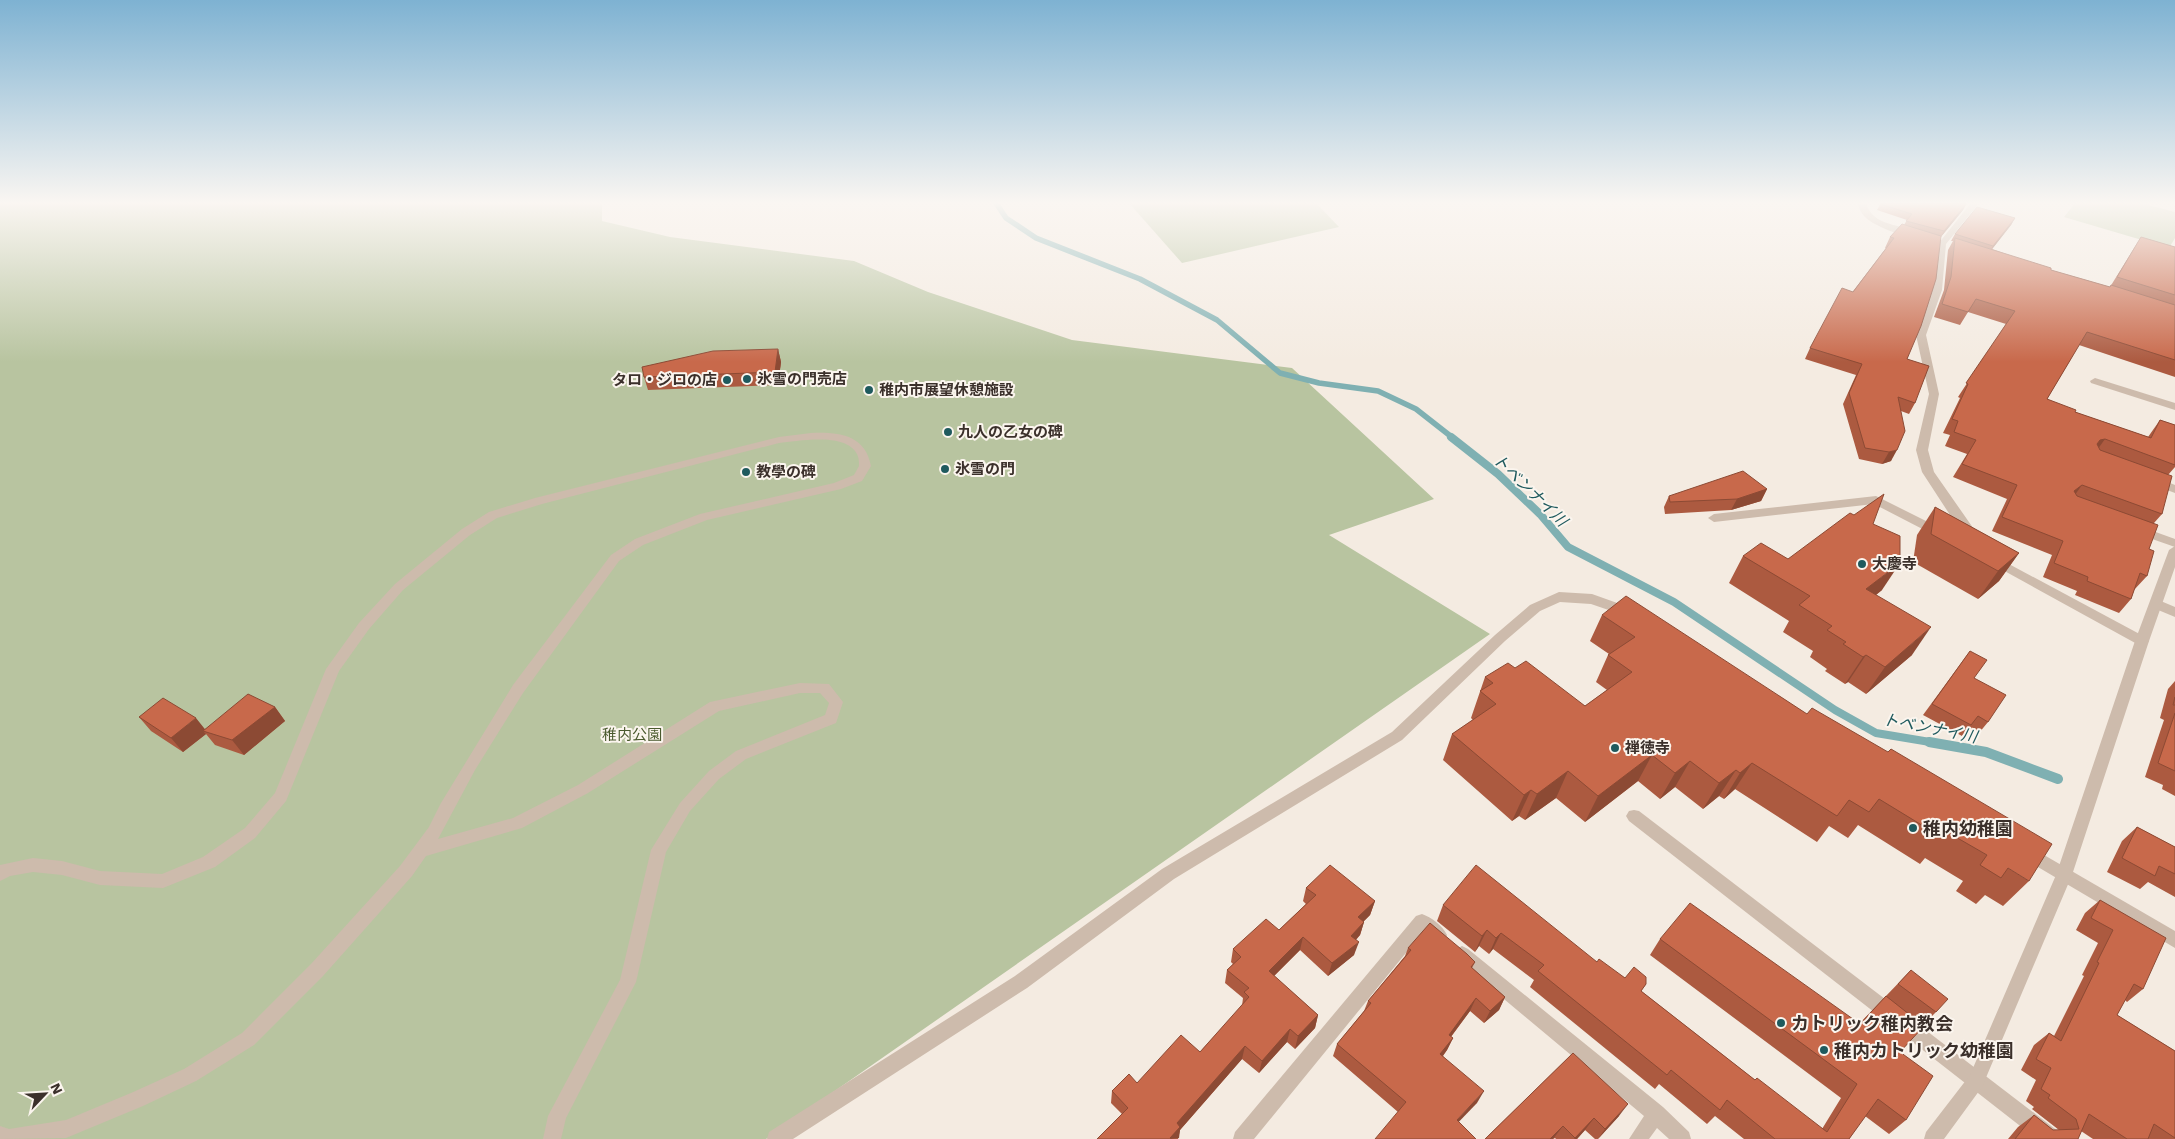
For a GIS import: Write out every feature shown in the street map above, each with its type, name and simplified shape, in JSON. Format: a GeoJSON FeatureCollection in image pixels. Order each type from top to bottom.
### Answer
{"type":"FeatureCollection","features":[{"type":"Feature","properties":{"kind":"street"},"geometry":{"type":"LineString","coordinates":[[1937,256],[1936,290],[1921,335],[1934,394],[1922,450],[1928,472],[1954,512],[1984,552],[2142,641]]}},
{"type":"Feature","properties":{"kind":"street"},"geometry":{"type":"LineString","coordinates":[[2095,381],[2175,407]]}},
{"type":"Feature","properties":{"kind":"street"},"geometry":{"type":"LineString","coordinates":[[0,866],[33,865],[62,868],[100,878],[163,881],[209,862],[250,833],[281,797],[333,669],[364,626],[400,587],[466,532],[493,515],[539,501],[779,440],[813,436],[846,439],[862,451],[865,466],[858,478],[838,486],[704,518],[640,542],[615,558],[518,689],[470,766],[435,831],[406,871],[349,936],[248,1039],[190,1075],[137,1100],[66,1129],[9,1138],[0,1135]]}},
{"type":"Feature","properties":{"kind":"street"},"geometry":{"type":"LineString","coordinates":[[2148,479],[2175,489]]}},
{"type":"Feature","properties":{"kind":"street"},"geometry":{"type":"LineString","coordinates":[[1714,518],[1876,500],[1947,536]]}},
{"type":"Feature","properties":{"kind":"street"},"geometry":{"type":"LineString","coordinates":[[2123,524],[2175,543]]}},
{"type":"Feature","properties":{"kind":"street"},"geometry":{"type":"LineString","coordinates":[[1932,1139],[1976,1081],[2064,875],[2142,641],[2175,550]]}},
{"type":"Feature","properties":{"kind":"street"},"geometry":{"type":"LineString","coordinates":[[776,1139],[1020,982],[1168,874],[1397,736],[1500,638],[1535,608],[1559,597],[1592,599],[1624,609],[1640,618]]}},
{"type":"Feature","properties":{"kind":"street"},"geometry":{"type":"LineString","coordinates":[[2156,604],[2175,612]]}},
{"type":"Feature","properties":{"kind":"street"},"geometry":{"type":"LineString","coordinates":[[421,851],[517,823],[583,789],[715,706],[752,696],[800,688],[824,688],[836,702],[832,719],[741,755],[714,775],[685,807],[659,850],[628,982],[557,1116],[552,1139]]}},
{"type":"Feature","properties":{"kind":"street"},"geometry":{"type":"LineString","coordinates":[[1634,816],[2052,1139]]}},
{"type":"Feature","properties":{"kind":"street"},"geometry":{"type":"LineString","coordinates":[[2014,844],[2175,940]]}},
{"type":"Feature","properties":{"kind":"street"},"geometry":{"type":"LineString","coordinates":[[0,874],[6,870],[33,865]]}},
{"type":"Feature","properties":{"kind":"street"},"geometry":{"type":"LineString","coordinates":[[1242,1139],[1422,921],[1656,1114],[1682,1139]]}},
{"type":"Feature","properties":{"kind":"street"},"geometry":{"type":"LineString","coordinates":[[1638,1139],[1656,1114]]}},
{"type":"Feature","properties":{"kind":"green space","name":"稚内公園"},"geometry":{"type":"Polygon","coordinates":[[[0,256],[817,256],[854,261],[928,292],[1072,340],[1292,368],[1434,499],[1329,535],[1490,634],[766,1139],[0,1139],[0,256]]]}},
{"type":"Feature","properties":{"kind":"green space"},"geometry":{"type":"Polygon","coordinates":[[[1176,256],[1212,256],[1182,263],[1176,256]]]}},
{"type":"Feature","properties":{"kind":"building"},"geometry":{"type":"Polygon","coordinates":[[[1880,256],[1939,256],[1936,279],[1921,326],[1907,359],[1929,366],[1915,403],[1898,397],[1905,431],[1897,450],[1889,452],[1865,448],[1849,393],[1862,364],[1810,348],[1842,288],[1853,292],[1880,256]]]}},
{"type":"Feature","properties":{"kind":"building"},"geometry":{"type":"Polygon","coordinates":[[[1953,256],[2013,256],[2051,268],[2051,270],[2110,287],[2111,285],[2175,305],[2175,360],[2087,332],[2047,399],[2076,410],[2075,412],[2151,438],[2160,420],[2175,425],[2175,465],[2105,439],[2100,440],[2097,444],[2100,450],[2172,476],[2162,514],[2082,485],[2074,491],[2077,496],[2158,525],[2149,549],[2154,551],[2147,576],[2140,573],[2131,599],[2087,581],[2088,577],[2054,563],[2063,541],[2002,517],[2017,485],[1962,464],[1976,440],[1954,432],[1958,421],[1952,419],[1968,384],[1966,383],[2015,311],[1976,299],[1968,312],[1942,304],[1951,277],[1953,256]]]}},
{"type":"Feature","properties":{"kind":"building"},"geometry":{"type":"Polygon","coordinates":[[[2130,256],[2175,256],[2175,295],[2117,277],[2130,256]]]}},
{"type":"Feature","properties":{"kind":"building"},"geometry":{"type":"Polygon","coordinates":[[[778,349],[775,372],[644,377],[642,367],[713,351],[778,349]]]}},
{"type":"Feature","properties":{"kind":"building"},"geometry":{"type":"Polygon","coordinates":[[[1743,471],[1767,489],[1737,499],[1670,502],[1669,496],[1743,471]]]}},
{"type":"Feature","properties":{"kind":"building"},"geometry":{"type":"Polygon","coordinates":[[[1884,494],[1873,524],[1900,536],[1900,563],[1866,589],[1931,627],[1885,667],[1866,655],[1863,657],[1843,644],[1846,642],[1827,630],[1832,626],[1799,605],[1810,596],[1743,556],[1761,543],[1788,559],[1850,513],[1854,515],[1884,494]]]}},
{"type":"Feature","properties":{"kind":"building"},"geometry":{"type":"Polygon","coordinates":[[[1935,507],[2019,553],[1998,571],[1931,534],[1935,507]]]}},
{"type":"Feature","properties":{"kind":"building"},"geometry":{"type":"Polygon","coordinates":[[[1626,596],[1807,714],[1812,708],[1888,752],[1891,749],[2052,844],[2029,881],[2008,868],[2001,878],[1980,865],[1987,855],[1947,832],[1943,838],[1879,799],[1869,812],[1849,800],[1837,816],[1752,763],[1740,773],[1736,770],[1719,783],[1690,761],[1675,773],[1652,755],[1598,796],[1568,771],[1537,794],[1531,790],[1524,795],[1452,734],[1496,704],[1480,691],[1493,683],[1485,677],[1508,663],[1515,668],[1526,661],[1585,706],[1632,672],[1608,655],[1635,637],[1602,615],[1626,596]]]}},
{"type":"Feature","properties":{"kind":"building"},"geometry":{"type":"Polygon","coordinates":[[[1970,651],[1987,660],[1974,678],[2006,695],[1988,722],[1978,716],[1971,725],[1932,704],[1970,651]]]}},
{"type":"Feature","properties":{"kind":"building"},"geometry":{"type":"Polygon","coordinates":[[[248,694],[275,707],[232,740],[203,731],[248,694]]]}},
{"type":"Feature","properties":{"kind":"building"},"geometry":{"type":"Polygon","coordinates":[[[163,698],[196,718],[171,738],[139,717],[163,698]]]}},
{"type":"Feature","properties":{"kind":"building"},"geometry":{"type":"Polygon","coordinates":[[[2175,713],[2175,771],[2158,763],[2175,713]]]}},
{"type":"Feature","properties":{"kind":"building"},"geometry":{"type":"Polygon","coordinates":[[[2137,827],[2175,847],[2175,874],[2159,866],[2155,876],[2122,858],[2137,827]]]}},
{"type":"Feature","properties":{"kind":"building"},"geometry":{"type":"Polygon","coordinates":[[[1330,865],[1375,901],[1358,917],[1364,922],[1351,936],[1359,942],[1332,963],[1303,937],[1269,971],[1318,1015],[1298,1036],[1290,1029],[1262,1061],[1245,1046],[1177,1123],[1180,1127],[1170,1138],[1172,1139],[1097,1139],[1128,1108],[1112,1091],[1129,1074],[1137,1083],[1181,1035],[1200,1052],[1249,997],[1244,992],[1249,988],[1227,970],[1241,957],[1233,949],[1266,919],[1279,930],[1316,895],[1306,888],[1330,865]]]}},
{"type":"Feature","properties":{"kind":"building"},"geometry":{"type":"Polygon","coordinates":[[[1476,865],[1597,962],[1599,959],[1625,978],[1634,967],[1646,977],[1646,984],[1641,991],[1755,1080],[1757,1078],[1827,1132],[1857,1084],[1660,939],[1690,903],[1860,1024],[1886,996],[1924,1026],[1900,1052],[1933,1076],[1906,1120],[1878,1099],[1849,1139],[1775,1139],[1727,1100],[1720,1110],[1671,1070],[1667,1075],[1538,971],[1544,965],[1501,933],[1496,938],[1487,930],[1482,936],[1443,905],[1476,865]]]}},
{"type":"Feature","properties":{"kind":"building"},"geometry":{"type":"Polygon","coordinates":[[[2100,900],[2166,938],[2143,989],[2134,984],[2117,1015],[2175,1051],[2175,1138],[2154,1124],[2148,1139],[2127,1139],[2089,1114],[2078,1139],[2015,1139],[2034,1115],[2053,1130],[2079,1129],[2076,1119],[2048,1098],[2050,1095],[2041,1089],[2051,1068],[2036,1059],[2049,1033],[2061,1041],[2113,930],[2091,918],[2100,900]]]}},
{"type":"Feature","properties":{"kind":"building"},"geometry":{"type":"Polygon","coordinates":[[[1430,923],[1467,954],[1475,962],[1471,967],[1505,997],[1490,1011],[1476,998],[1449,1035],[1453,1038],[1440,1054],[1484,1091],[1457,1120],[1476,1139],[1375,1139],[1406,1102],[1337,1044],[1371,1003],[1368,1001],[1411,950],[1408,948],[1430,923]]]}},
{"type":"Feature","properties":{"kind":"building"},"geometry":{"type":"Polygon","coordinates":[[[1911,970],[1948,999],[1936,1012],[1898,984],[1911,970]]]}},
{"type":"Feature","properties":{"kind":"building"},"geometry":{"type":"Polygon","coordinates":[[[1573,1053],[1628,1104],[1605,1129],[1594,1118],[1575,1138],[1563,1126],[1550,1139],[1485,1139],[1573,1053]]]}},
{"type":"Feature","properties":{"kind":"waterway","name":"トベンナイ川"},"geometry":{"type":"LineString","coordinates":[[1082,256],[1140,279],[1217,320],[1280,373],[1319,383],[1378,391],[1416,409],[1453,438]]}},
{"type":"Feature","properties":{"kind":"waterway","name":"トベンナイ川"},"geometry":{"type":"LineString","coordinates":[[1451,437],[1498,474],[1540,514],[1568,547],[1674,602],[1835,710],[1876,733],[1936,743]]}},
{"type":"Feature","properties":{"kind":"waterway","name":"トベンナイ川"},"geometry":{"type":"LineString","coordinates":[[1929,742],[1986,752],[2058,779]]}},
{"type":"Feature","properties":{"kind":"place","name":"氷雪の門売店"},"geometry":{"type":"Point","coordinates":[747,379]}},
{"type":"Feature","properties":{"kind":"place","name":"タロ・ジロの店"},"geometry":{"type":"Point","coordinates":[727,380]}},
{"type":"Feature","properties":{"kind":"place","name":"稚内市展望休憩施設"},"geometry":{"type":"Point","coordinates":[869,390]}},
{"type":"Feature","properties":{"kind":"place","name":"九人の乙女の碑"},"geometry":{"type":"Point","coordinates":[948,432]}},
{"type":"Feature","properties":{"kind":"place","name":"氷雪の門"},"geometry":{"type":"Point","coordinates":[945,469]}},
{"type":"Feature","properties":{"kind":"place","name":"教學の碑"},"geometry":{"type":"Point","coordinates":[746,472]}},
{"type":"Feature","properties":{"kind":"place","name":"大慶寺"},"geometry":{"type":"Point","coordinates":[1862,564]}},
{"type":"Feature","properties":{"kind":"place","name":"禅徳寺"},"geometry":{"type":"Point","coordinates":[1615,748]}},
{"type":"Feature","properties":{"kind":"place","name":"稚内幼稚園"},"geometry":{"type":"Point","coordinates":[1913,828]}},
{"type":"Feature","properties":{"kind":"place","name":"カトリック稚内教会"},"geometry":{"type":"Point","coordinates":[1781,1023]}},
{"type":"Feature","properties":{"kind":"place","name":"稚内カトリック幼稚園"},"geometry":{"type":"Point","coordinates":[1824,1050]}}]}
